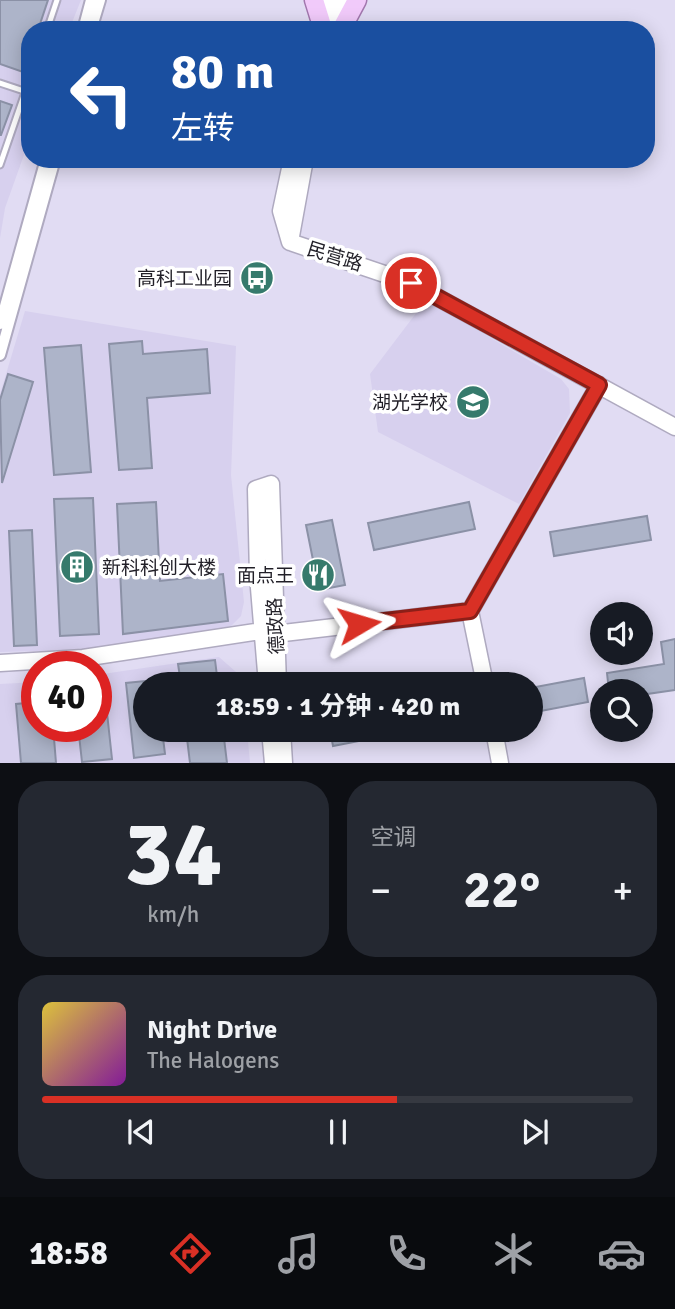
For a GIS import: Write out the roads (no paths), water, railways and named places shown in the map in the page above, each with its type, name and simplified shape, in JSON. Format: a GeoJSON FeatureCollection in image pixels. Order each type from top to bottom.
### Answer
{"type":"FeatureCollection","features":[{"type":"Feature","properties":{"kind":"main road"},"geometry":{"type":"LineString","coordinates":[[314,0],[321,21]]}},
{"type":"Feature","properties":{"kind":"main road"},"geometry":{"type":"LineString","coordinates":[[346,21],[357,0]]}},
{"type":"Feature","properties":{"kind":"street"},"geometry":{"type":"LineString","coordinates":[[85,21],[91,0]]}},
{"type":"Feature","properties":{"kind":"street"},"geometry":{"type":"LineString","coordinates":[[94,21],[100,0]]}},
{"type":"Feature","properties":{"kind":"street"},"geometry":{"type":"LineString","coordinates":[[325,21],[329,0]]}},
{"type":"Feature","properties":{"kind":"street"},"geometry":{"type":"LineString","coordinates":[[337,21],[342,0]]}},
{"type":"Feature","properties":{"kind":"street"},"geometry":{"type":"LineString","coordinates":[[0,324],[43,168]]}},
{"type":"Feature","properties":{"kind":"street"},"geometry":{"type":"LineString","coordinates":[[0,355],[52,168]]}},
{"type":"Feature","properties":{"kind":"street"},"geometry":{"type":"LineString","coordinates":[[290,168],[281,211],[290,242]]}},
{"type":"Feature","properties":{"kind":"street"},"geometry":{"type":"LineString","coordinates":[[290,242],[303,168]]}},
{"type":"Feature","properties":{"kind":"street","name":"民营路"},"geometry":{"type":"LineString","coordinates":[[290,242],[411,283],[675,427]]}},
{"type":"Feature","properties":{"kind":"street"},"geometry":{"type":"LineString","coordinates":[[483,672],[470,611],[599,385]]}},
{"type":"Feature","properties":{"kind":"street","name":"德政路"},"geometry":{"type":"LineString","coordinates":[[263,486],[267,672]]}},
{"type":"Feature","properties":{"kind":"street"},"geometry":{"type":"LineString","coordinates":[[0,663],[83,658],[470,611]]}},
{"type":"Feature","properties":{"kind":"street"},"geometry":{"type":"LineString","coordinates":[[112,664],[266,636]]}},
{"type":"Feature","properties":{"kind":"street","name":"德政路"},"geometry":{"type":"LineString","coordinates":[[266,636],[275,672]]}},
{"type":"Feature","properties":{"kind":"street"},"geometry":{"type":"LineString","coordinates":[[0,673],[21,672]]}},
{"type":"Feature","properties":{"kind":"street"},"geometry":{"type":"LineString","coordinates":[[271,742],[273,763]]}},
{"type":"Feature","properties":{"kind":"street"},"geometry":{"type":"LineString","coordinates":[[283,742],[284,763]]}},
{"type":"Feature","properties":{"kind":"street"},"geometry":{"type":"LineString","coordinates":[[496,742],[500,763]]}},
{"type":"Feature","properties":{"kind":"lane"},"geometry":{"type":"LineString","coordinates":[[50,21],[57,0]]}},
{"type":"Feature","properties":{"kind":"lane"},"geometry":{"type":"LineString","coordinates":[[0,83],[21,90]]}},
{"type":"Feature","properties":{"kind":"lane"},"geometry":{"type":"LineString","coordinates":[[0,165],[21,108]]}},
{"type":"Feature","properties":{"kind":"place","name":"高科工业园"},"geometry":{"type":"Point","coordinates":[257,278]}},
{"type":"Feature","properties":{"kind":"place","name":"湖光学校"},"geometry":{"type":"Point","coordinates":[473,402]}},
{"type":"Feature","properties":{"kind":"place","name":"新科科创大楼"},"geometry":{"type":"Point","coordinates":[77,567]}},
{"type":"Feature","properties":{"kind":"place","name":"面点王"},"geometry":{"type":"Point","coordinates":[318,575]}}]}
